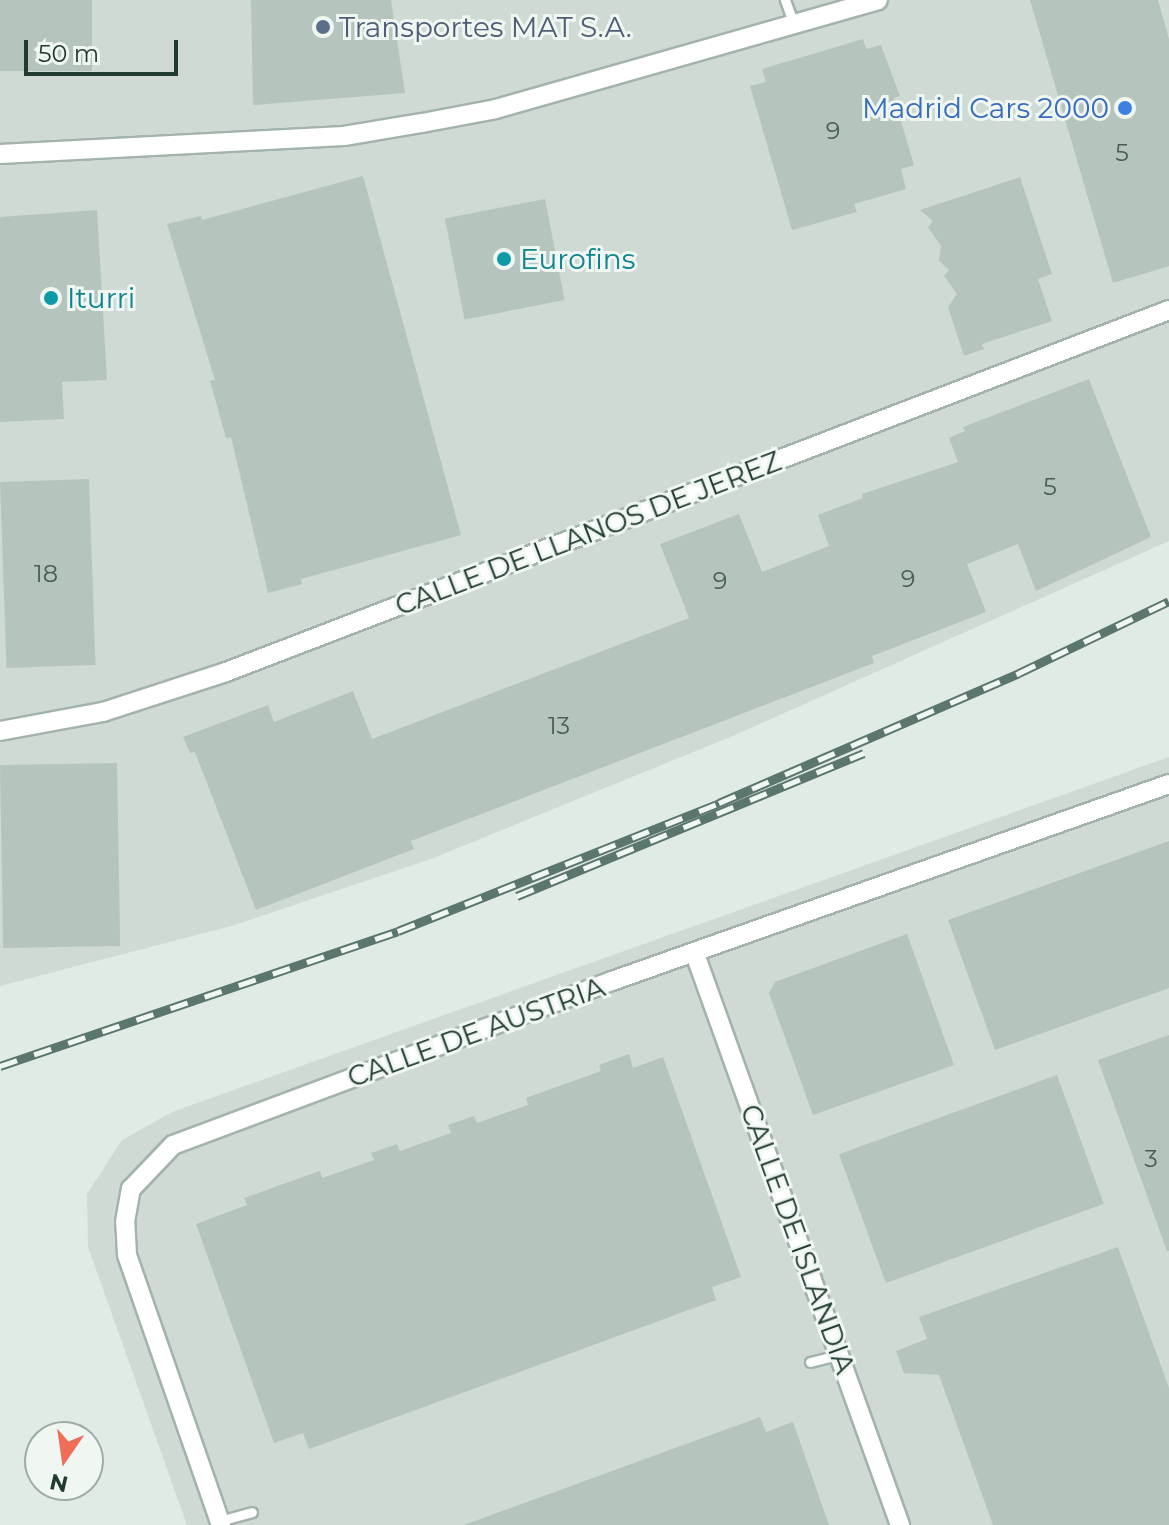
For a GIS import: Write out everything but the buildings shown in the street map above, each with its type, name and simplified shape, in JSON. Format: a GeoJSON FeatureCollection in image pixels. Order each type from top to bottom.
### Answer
{"type":"FeatureCollection","features":[{"type":"Feature","properties":{"kind":"street"},"geometry":{"type":"LineString","coordinates":[[0,154],[344,136],[422,123],[496,109],[878,0]]}},
{"type":"Feature","properties":{"kind":"street","name":"CALLE DE LLANOS DE JEREZ"},"geometry":{"type":"LineString","coordinates":[[0,731],[103,712],[226,672],[1169,310]]}},
{"type":"Feature","properties":{"kind":"street","name":"CALLE DE AUSTRIA"},"geometry":{"type":"LineString","coordinates":[[220,1523],[127,1255],[125,1222],[131,1189],[148,1166],[173,1145],[1169,784]]}},
{"type":"Feature","properties":{"kind":"street","name":"CALLE DE ISLANDIA"},"geometry":{"type":"LineString","coordinates":[[695,954],[900,1525]]}},
{"type":"Feature","properties":{"kind":"lane"},"geometry":{"type":"LineString","coordinates":[[785,0],[794,25]]}},
{"type":"Feature","properties":{"kind":"lane"},"geometry":{"type":"LineString","coordinates":[[810,1362],[839,1355]]}},
{"type":"Feature","properties":{"kind":"lane"},"geometry":{"type":"LineString","coordinates":[[220,1523],[252,1512]]}},
{"type":"Feature","properties":{"kind":"shaded area"},"geometry":{"type":"Polygon","coordinates":[[[0,0],[1169,0],[1169,541],[735,735],[431,859],[235,925],[0,986],[0,0]]]}},
{"type":"Feature","properties":{"kind":"shaded area"},"geometry":{"type":"Polygon","coordinates":[[[1169,757],[1169,1525],[187,1525],[88,1247],[87,1194],[122,1140],[172,1112],[1169,757]]]}},
{"type":"Feature","properties":{"kind":"railway"},"geometry":{"type":"LineString","coordinates":[[0,1066],[398,931],[719,803],[1019,673],[1169,601]]}},
{"type":"Feature","properties":{"kind":"railway"},"geometry":{"type":"LineString","coordinates":[[517,896],[864,753]]}},
{"type":"Feature","properties":{"kind":"place","name":"Transportes MAT S.A."},"geometry":{"type":"Point","coordinates":[323,27]}},
{"type":"Feature","properties":{"kind":"place","name":"Madrid Cars 2000"},"geometry":{"type":"Point","coordinates":[1125,108]}},
{"type":"Feature","properties":{"kind":"place","name":"Eurofins"},"geometry":{"type":"Point","coordinates":[504,259]}},
{"type":"Feature","properties":{"kind":"place","name":"Iturri"},"geometry":{"type":"Point","coordinates":[51,298]}}]}
